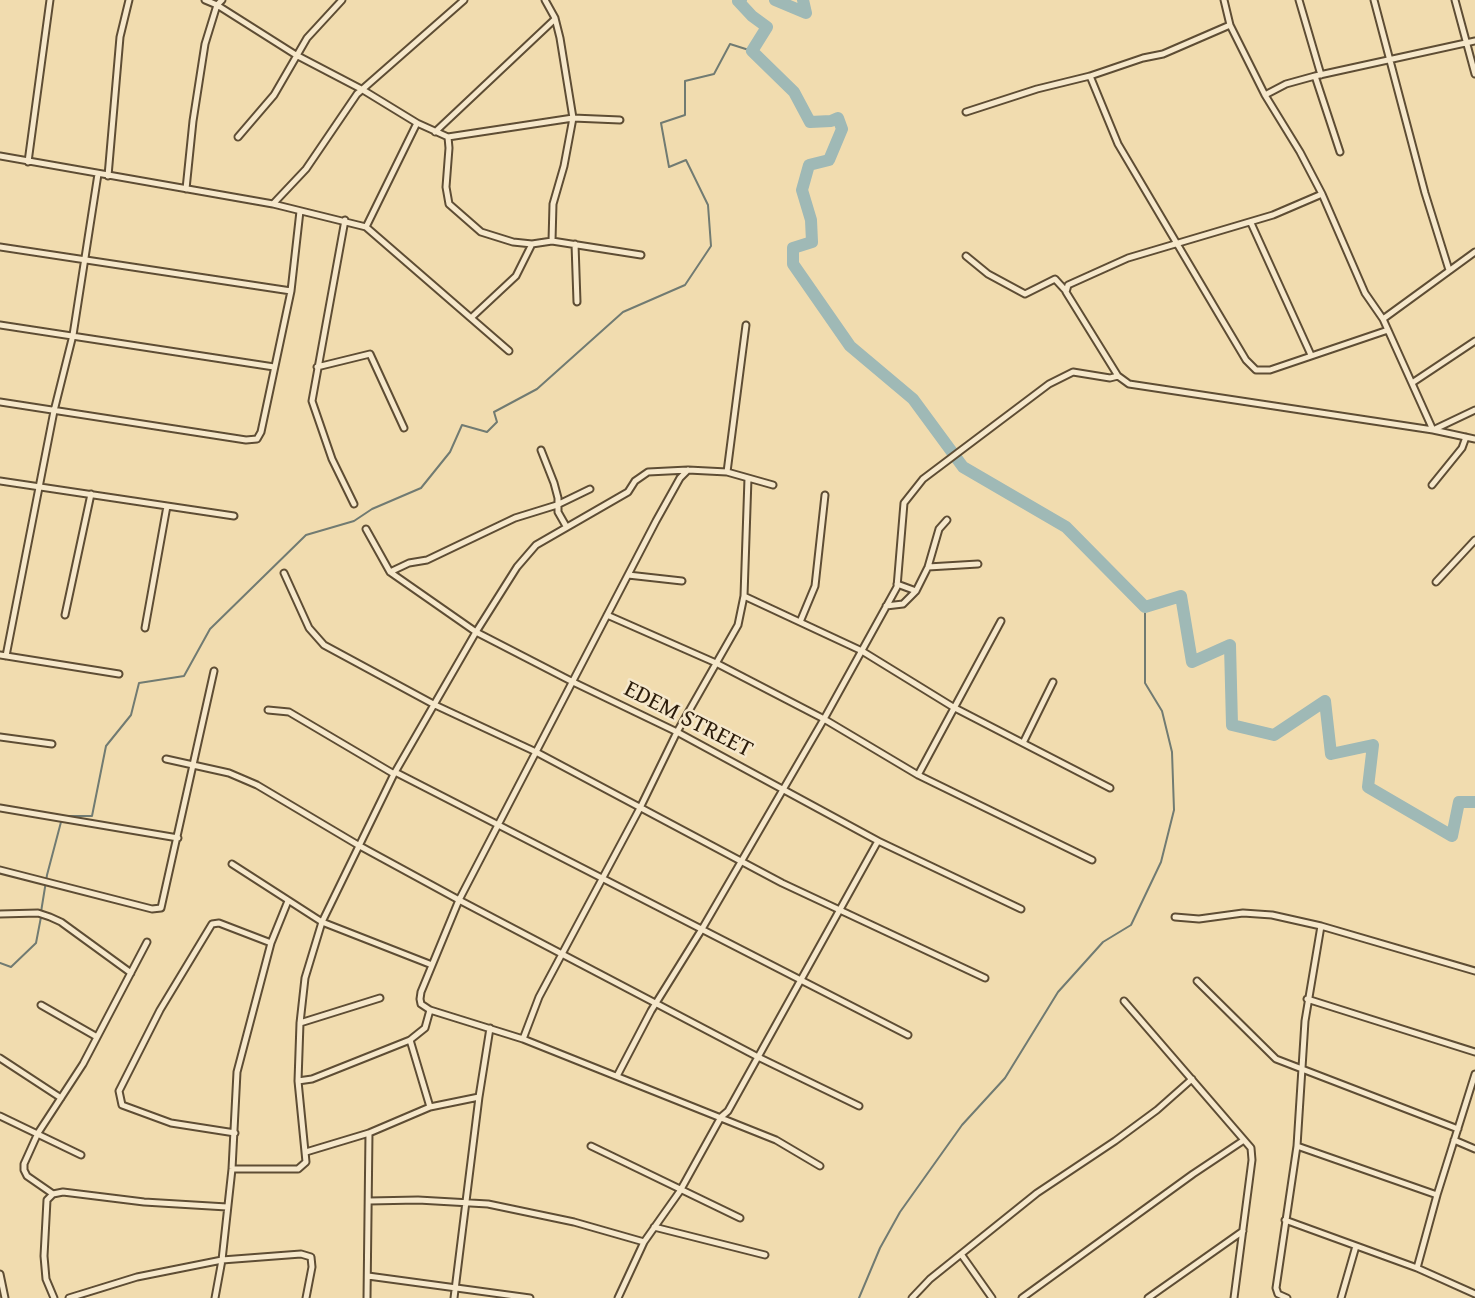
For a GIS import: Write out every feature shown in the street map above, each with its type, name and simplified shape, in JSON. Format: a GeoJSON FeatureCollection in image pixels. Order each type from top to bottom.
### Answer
{"type":"FeatureCollection","features":[{"type":"Feature","properties":{"kind":"street"},"geometry":{"type":"LineString","coordinates":[[28,162],[50,0]]}},
{"type":"Feature","properties":{"kind":"street"},"geometry":{"type":"LineString","coordinates":[[108,176],[120,37],[129,0]]}},
{"type":"Feature","properties":{"kind":"street"},"geometry":{"type":"LineString","coordinates":[[205,0],[220,3],[296,55],[363,90],[417,123],[448,137],[573,118],[620,120]]}},
{"type":"Feature","properties":{"kind":"street"},"geometry":{"type":"LineString","coordinates":[[238,137],[274,95],[307,38],[342,0]]}},
{"type":"Feature","properties":{"kind":"street"},"geometry":{"type":"LineString","coordinates":[[273,204],[306,169],[352,100],[464,0]]}},
{"type":"Feature","properties":{"kind":"street"},"geometry":{"type":"LineString","coordinates":[[545,0],[555,18],[565,61],[573,118],[554,204],[552,241]]}},
{"type":"Feature","properties":{"kind":"street"},"geometry":{"type":"LineString","coordinates":[[1224,0],[1230,25],[1265,95],[1322,194],[1365,293],[1383,319],[1433,430]]}},
{"type":"Feature","properties":{"kind":"street"},"geometry":{"type":"LineString","coordinates":[[1298,0],[1340,152]]}},
{"type":"Feature","properties":{"kind":"street"},"geometry":{"type":"LineString","coordinates":[[1374,0],[1425,193],[1449,270]]}},
{"type":"Feature","properties":{"kind":"street"},"geometry":{"type":"LineString","coordinates":[[1455,0],[1475,74]]}},
{"type":"Feature","properties":{"kind":"street"},"geometry":{"type":"LineString","coordinates":[[186,189],[205,44],[220,3]]}},
{"type":"Feature","properties":{"kind":"street"},"geometry":{"type":"LineString","coordinates":[[435,132],[555,18]]}},
{"type":"Feature","properties":{"kind":"street"},"geometry":{"type":"LineString","coordinates":[[966,112],[1163,54],[1230,25]]}},
{"type":"Feature","properties":{"kind":"street"},"geometry":{"type":"LineString","coordinates":[[1265,95],[1286,84],[1475,41]]}},
{"type":"Feature","properties":{"kind":"street"},"geometry":{"type":"LineString","coordinates":[[1090,76],[1118,144],[1247,360],[1256,370],[1270,370],[1388,330]]}},
{"type":"Feature","properties":{"kind":"street"},"geometry":{"type":"LineString","coordinates":[[366,226],[417,123]]}},
{"type":"Feature","properties":{"kind":"street"},"geometry":{"type":"LineString","coordinates":[[448,137],[446,187],[449,204],[481,232],[513,242],[533,244],[552,241],[641,255]]}},
{"type":"Feature","properties":{"kind":"street"},"geometry":{"type":"LineString","coordinates":[[0,156],[273,204],[366,226],[509,351]]}},
{"type":"Feature","properties":{"kind":"street"},"geometry":{"type":"LineString","coordinates":[[98,174],[72,335],[3,655],[119,674]]}},
{"type":"Feature","properties":{"kind":"street"},"geometry":{"type":"LineString","coordinates":[[1066,290],[1068,285],[1128,258],[1251,223],[1322,194]]}},
{"type":"Feature","properties":{"kind":"street"},"geometry":{"type":"LineString","coordinates":[[0,402],[254,440],[261,432],[291,291],[300,211]]}},
{"type":"Feature","properties":{"kind":"street"},"geometry":{"type":"LineString","coordinates":[[345,220],[312,401],[332,459],[354,504]]}},
{"type":"Feature","properties":{"kind":"street"},"geometry":{"type":"LineString","coordinates":[[1251,223],[1311,355]]}},
{"type":"Feature","properties":{"kind":"street"},"geometry":{"type":"LineString","coordinates":[[471,318],[516,276],[533,244]]}},
{"type":"Feature","properties":{"kind":"street"},"geometry":{"type":"LineString","coordinates":[[575,244],[577,303]]}},
{"type":"Feature","properties":{"kind":"street"},"geometry":{"type":"LineString","coordinates":[[0,247],[291,291]]}},
{"type":"Feature","properties":{"kind":"street"},"geometry":{"type":"LineString","coordinates":[[1383,319],[1475,252]]}},
{"type":"Feature","properties":{"kind":"street"},"geometry":{"type":"LineString","coordinates":[[966,256],[988,274],[1025,294],[1055,279],[1066,290],[1118,376],[1129,384],[1433,430],[1475,439]]}},
{"type":"Feature","properties":{"kind":"street"},"geometry":{"type":"LineString","coordinates":[[0,325],[274,367]]}},
{"type":"Feature","properties":{"kind":"street"},"geometry":{"type":"LineString","coordinates":[[727,472],[746,325]]}},
{"type":"Feature","properties":{"kind":"street"},"geometry":{"type":"LineString","coordinates":[[1412,383],[1475,341]]}},
{"type":"Feature","properties":{"kind":"street"},"geometry":{"type":"LineString","coordinates":[[317,367],[370,354],[404,428]]}},
{"type":"Feature","properties":{"kind":"street"},"geometry":{"type":"LineString","coordinates":[[617,1076],[656,1003],[824,719],[886,606],[897,584],[904,503],[923,479],[1049,384],[1073,372],[1110,378],[1118,376]]}},
{"type":"Feature","properties":{"kind":"street"},"geometry":{"type":"LineString","coordinates":[[1433,430],[1475,410]]}},
{"type":"Feature","properties":{"kind":"street"},"geometry":{"type":"LineString","coordinates":[[1432,485],[1462,448],[1466,437]]}},
{"type":"Feature","properties":{"kind":"street"},"geometry":{"type":"LineString","coordinates":[[541,450],[566,526]]}},
{"type":"Feature","properties":{"kind":"street"},"geometry":{"type":"LineString","coordinates":[[688,470],[680,478],[656,521],[458,900],[420,999],[421,1004],[430,1010],[523,1039],[720,1117],[786,1145],[820,1166]]}},
{"type":"Feature","properties":{"kind":"street"},"geometry":{"type":"LineString","coordinates":[[232,1169],[298,1169],[306,1162],[298,1081],[300,1023],[305,978],[322,922],[395,773],[476,632],[517,567],[536,545],[628,492],[635,481],[648,472],[727,472],[773,485]]}},
{"type":"Feature","properties":{"kind":"street"},"geometry":{"type":"LineString","coordinates":[[523,1039],[539,997],[640,808],[677,732],[738,625],[744,596],[748,478]]}},
{"type":"Feature","properties":{"kind":"street"},"geometry":{"type":"LineString","coordinates":[[0,481],[234,516]]}},
{"type":"Feature","properties":{"kind":"street"},"geometry":{"type":"LineString","coordinates":[[390,572],[409,563],[427,560],[515,518],[557,505],[590,489]]}},
{"type":"Feature","properties":{"kind":"street"},"geometry":{"type":"LineString","coordinates":[[65,615],[91,494]]}},
{"type":"Feature","properties":{"kind":"street"},"geometry":{"type":"LineString","coordinates":[[800,622],[815,586],[825,495]]}},
{"type":"Feature","properties":{"kind":"street"},"geometry":{"type":"LineString","coordinates":[[145,628],[167,506]]}},
{"type":"Feature","properties":{"kind":"street"},"geometry":{"type":"LineString","coordinates":[[886,606],[903,604],[916,591],[928,567],[939,529],[947,520]]}},
{"type":"Feature","properties":{"kind":"street","name":"EDEM STREET"},"geometry":{"type":"LineString","coordinates":[[366,529],[390,572],[476,632],[677,732],[878,841],[1021,909]]}},
{"type":"Feature","properties":{"kind":"street"},"geometry":{"type":"LineString","coordinates":[[1436,582],[1475,540]]}},
{"type":"Feature","properties":{"kind":"street"},"geometry":{"type":"LineString","coordinates":[[928,567],[978,564]]}},
{"type":"Feature","properties":{"kind":"street"},"geometry":{"type":"LineString","coordinates":[[284,573],[316,637],[324,645],[435,705],[536,752],[740,861],[985,978]]}},
{"type":"Feature","properties":{"kind":"street"},"geometry":{"type":"LineString","coordinates":[[628,575],[682,581]]}},
{"type":"Feature","properties":{"kind":"street"},"geometry":{"type":"LineString","coordinates":[[897,584],[916,591]]}},
{"type":"Feature","properties":{"kind":"street"},"geometry":{"type":"LineString","coordinates":[[744,596],[862,651],[954,707],[1111,788]]}},
{"type":"Feature","properties":{"kind":"street"},"geometry":{"type":"LineString","coordinates":[[607,615],[716,663],[824,719],[918,775],[1092,860]]}},
{"type":"Feature","properties":{"kind":"street"},"geometry":{"type":"LineString","coordinates":[[918,775],[1001,621]]}},
{"type":"Feature","properties":{"kind":"street"},"geometry":{"type":"LineString","coordinates":[[0,870],[157,910],[163,904],[214,671]]}},
{"type":"Feature","properties":{"kind":"street"},"geometry":{"type":"LineString","coordinates":[[1023,743],[1053,682]]}},
{"type":"Feature","properties":{"kind":"street"},"geometry":{"type":"LineString","coordinates":[[268,710],[289,712],[395,773],[908,1035]]}},
{"type":"Feature","properties":{"kind":"street"},"geometry":{"type":"LineString","coordinates":[[0,737],[52,744]]}},
{"type":"Feature","properties":{"kind":"street"},"geometry":{"type":"LineString","coordinates":[[166,759],[229,773],[257,785],[458,900],[859,1106]]}},
{"type":"Feature","properties":{"kind":"street"},"geometry":{"type":"LineString","coordinates":[[0,808],[178,838]]}},
{"type":"Feature","properties":{"kind":"street"},"geometry":{"type":"LineString","coordinates":[[618,1298],[644,1242],[680,1191],[720,1117],[728,1111],[878,841]]}},
{"type":"Feature","properties":{"kind":"street"},"geometry":{"type":"LineString","coordinates":[[232,864],[322,922],[432,965]]}},
{"type":"Feature","properties":{"kind":"street"},"geometry":{"type":"LineString","coordinates":[[215,1298],[232,1169],[237,1072],[271,943],[288,901]]}},
{"type":"Feature","properties":{"kind":"street"},"geometry":{"type":"LineString","coordinates":[[0,914],[38,913],[50,917],[61,922],[131,973]]}},
{"type":"Feature","properties":{"kind":"street"},"geometry":{"type":"LineString","coordinates":[[1175,917],[1199,919],[1243,913],[1272,915],[1321,926],[1475,971]]}},
{"type":"Feature","properties":{"kind":"street"},"geometry":{"type":"LineString","coordinates":[[235,1133],[172,1123],[122,1105],[120,1091],[160,1010],[212,924],[219,923],[271,943]]}},
{"type":"Feature","properties":{"kind":"street"},"geometry":{"type":"LineString","coordinates":[[1287,1298],[1278,1294],[1276,1288],[1297,1146],[1307,999],[1321,926]]}},
{"type":"Feature","properties":{"kind":"street"},"geometry":{"type":"LineString","coordinates":[[53,1194],[27,1176],[23,1164],[38,1133],[83,1064],[146,942]]}},
{"type":"Feature","properties":{"kind":"street"},"geometry":{"type":"LineString","coordinates":[[1197,981],[1276,1059],[1458,1129]]}},
{"type":"Feature","properties":{"kind":"street"},"geometry":{"type":"LineString","coordinates":[[300,1023],[380,998]]}},
{"type":"Feature","properties":{"kind":"street"},"geometry":{"type":"LineString","coordinates":[[1307,999],[1475,1052]]}},
{"type":"Feature","properties":{"kind":"street"},"geometry":{"type":"LineString","coordinates":[[1124,1001],[1251,1148],[1252,1160],[1234,1298]]}},
{"type":"Feature","properties":{"kind":"street"},"geometry":{"type":"LineString","coordinates":[[41,1005],[97,1037]]}},
{"type":"Feature","properties":{"kind":"street"},"geometry":{"type":"LineString","coordinates":[[298,1081],[312,1079],[411,1040],[425,1028],[430,1010]]}},
{"type":"Feature","properties":{"kind":"street"},"geometry":{"type":"LineString","coordinates":[[454,1298],[490,1028]]}},
{"type":"Feature","properties":{"kind":"street"},"geometry":{"type":"LineString","coordinates":[[411,1040],[430,1107]]}},
{"type":"Feature","properties":{"kind":"street"},"geometry":{"type":"LineString","coordinates":[[0,1058],[61,1098]]}},
{"type":"Feature","properties":{"kind":"street"},"geometry":{"type":"LineString","coordinates":[[1417,1268],[1475,1073]]}},
{"type":"Feature","properties":{"kind":"street"},"geometry":{"type":"LineString","coordinates":[[912,1298],[930,1279],[1037,1193],[1157,1110],[1192,1079]]}},
{"type":"Feature","properties":{"kind":"street"},"geometry":{"type":"LineString","coordinates":[[306,1152],[369,1133],[430,1107],[479,1097]]}},
{"type":"Feature","properties":{"kind":"street"},"geometry":{"type":"LineString","coordinates":[[0,1116],[81,1154]]}},
{"type":"Feature","properties":{"kind":"street"},"geometry":{"type":"LineString","coordinates":[[367,1298],[369,1133]]}},
{"type":"Feature","properties":{"kind":"street"},"geometry":{"type":"LineString","coordinates":[[1023,1298],[1244,1140]]}},
{"type":"Feature","properties":{"kind":"street"},"geometry":{"type":"LineString","coordinates":[[1454,1140],[1475,1149]]}},
{"type":"Feature","properties":{"kind":"street"},"geometry":{"type":"LineString","coordinates":[[591,1146],[740,1218]]}},
{"type":"Feature","properties":{"kind":"street"},"geometry":{"type":"LineString","coordinates":[[1297,1146],[1437,1195]]}},
{"type":"Feature","properties":{"kind":"street"},"geometry":{"type":"LineString","coordinates":[[54,1298],[46,1279],[44,1256],[47,1200],[53,1194],[63,1192],[144,1202],[228,1207]]}},
{"type":"Feature","properties":{"kind":"street"},"geometry":{"type":"LineString","coordinates":[[369,1201],[418,1200],[488,1204],[574,1222],[644,1242]]}},
{"type":"Feature","properties":{"kind":"street"},"geometry":{"type":"LineString","coordinates":[[1285,1220],[1417,1268],[1475,1294]]}},
{"type":"Feature","properties":{"kind":"street"},"geometry":{"type":"LineString","coordinates":[[654,1227],[765,1255]]}},
{"type":"Feature","properties":{"kind":"street"},"geometry":{"type":"LineString","coordinates":[[1148,1298],[1242,1231]]}},
{"type":"Feature","properties":{"kind":"street"},"geometry":{"type":"LineString","coordinates":[[1341,1298],[1356,1246]]}},
{"type":"Feature","properties":{"kind":"street"},"geometry":{"type":"LineString","coordinates":[[69,1298],[137,1277],[222,1260],[301,1254],[311,1257],[312,1267],[306,1298]]}},
{"type":"Feature","properties":{"kind":"street"},"geometry":{"type":"LineString","coordinates":[[961,1254],[992,1298]]}},
{"type":"Feature","properties":{"kind":"street"},"geometry":{"type":"LineString","coordinates":[[0,1274],[5,1298]]}},
{"type":"Feature","properties":{"kind":"street"},"geometry":{"type":"LineString","coordinates":[[368,1276],[530,1298]]}},
{"type":"Feature","properties":{"kind":"waterway"},"geometry":{"type":"LineString","coordinates":[[741,0],[738,1],[752,16],[767,27],[752,51],[794,92],[810,122],[838,118],[842,129],[829,160],[809,165],[802,190],[811,220],[812,242],[793,248],[793,264],[850,346],[913,399],[963,467],[1066,527],[1145,607],[1181,596],[1192,662],[1230,645],[1232,725],[1274,735],[1325,701],[1331,754],[1373,745],[1368,787],[1452,836],[1459,802],[1475,802]]}},
{"type":"Feature","properties":{"kind":"waterway"},"geometry":{"type":"LineString","coordinates":[[775,0],[806,13],[803,0]]}},
{"type":"Feature","properties":{"kind":"waterway"},"geometry":{"type":"LineString","coordinates":[[63,816],[92,816],[106,746],[131,715],[139,683],[184,676],[210,629],[306,535],[354,521],[372,509],[421,488],[450,452],[462,425],[487,432],[497,422],[494,412],[537,389],[623,312],[685,285],[711,246],[708,205],[686,160],[669,167],[661,123],[685,115],[685,81],[714,74],[730,44],[752,51]]}},
{"type":"Feature","properties":{"kind":"waterway"},"geometry":{"type":"LineString","coordinates":[[859,1298],[880,1248],[900,1212],[962,1125],[1005,1078],[1058,992],[1103,942],[1131,925],[1161,862],[1174,810],[1172,752],[1162,711],[1145,683],[1145,607]]}},
{"type":"Feature","properties":{"kind":"waterway"},"geometry":{"type":"LineString","coordinates":[[41,912],[47,875],[61,822]]}},
{"type":"Feature","properties":{"kind":"waterway"},"geometry":{"type":"LineString","coordinates":[[0,963],[11,967],[36,943],[41,917]]}}]}
